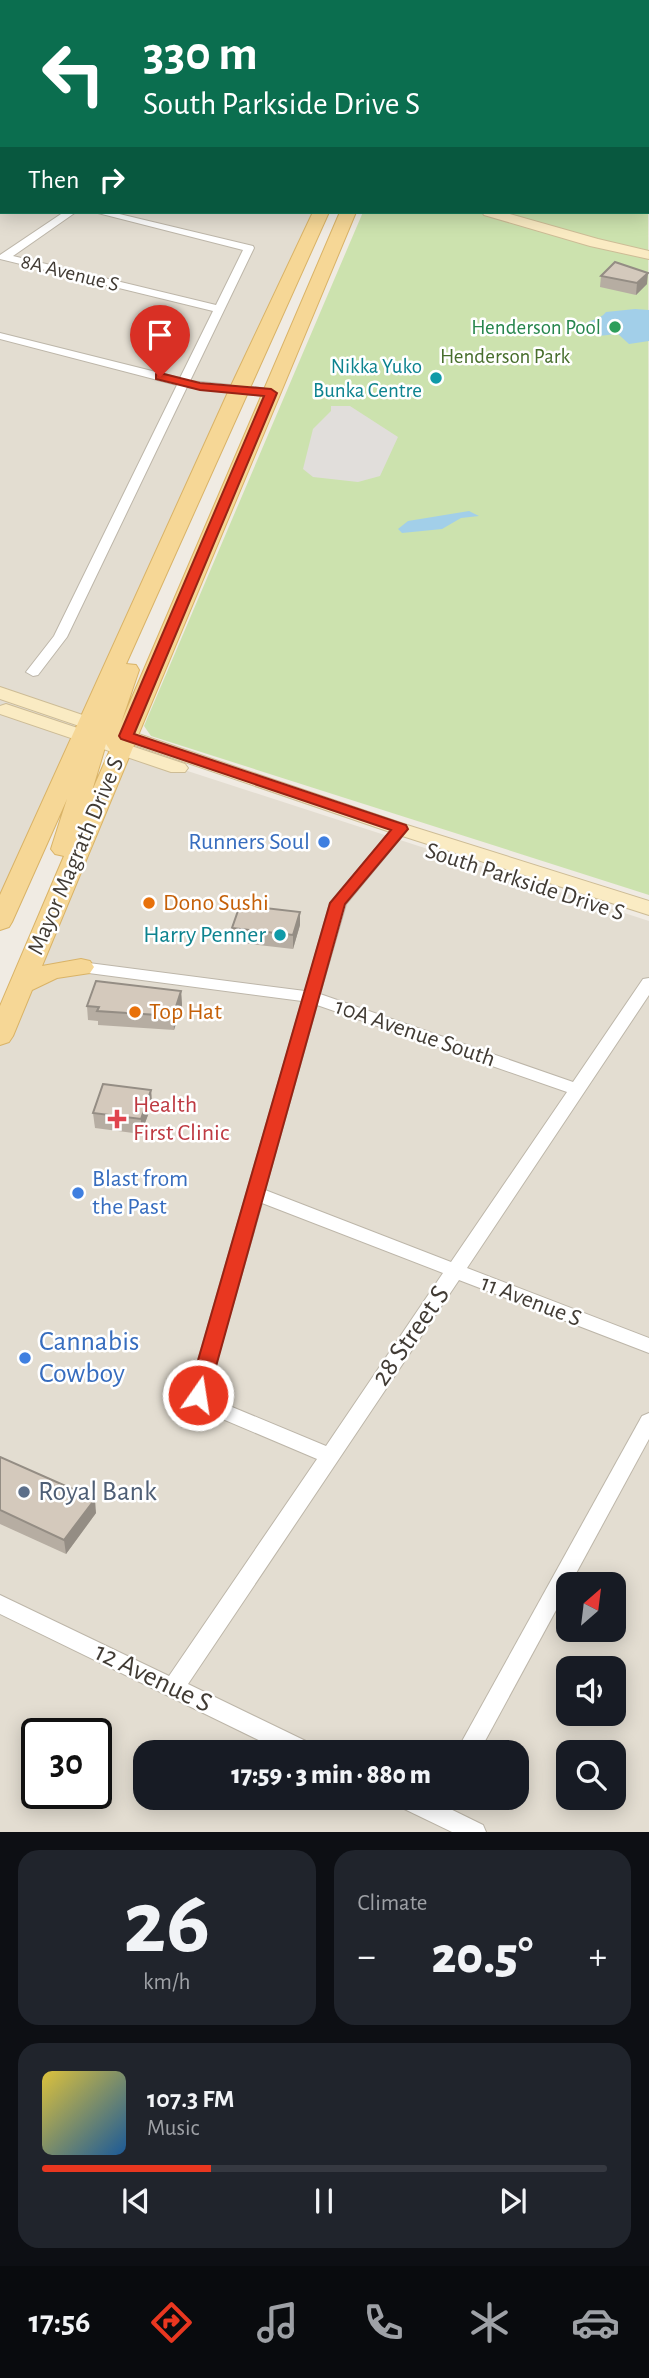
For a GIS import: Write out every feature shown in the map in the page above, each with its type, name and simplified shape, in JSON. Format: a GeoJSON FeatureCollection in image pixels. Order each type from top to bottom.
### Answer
{"type":"FeatureCollection","features":[{"type":"Feature","properties":{"kind":"main road"},"geometry":{"type":"LineString","coordinates":[[103,736],[153,604],[154,576],[320,214]]}},
{"type":"Feature","properties":{"kind":"main road","name":"Mayor Magrath Drive S"},"geometry":{"type":"LineString","coordinates":[[0,922],[103,736],[271,393],[347,214]]}},
{"type":"Feature","properties":{"kind":"main road"},"geometry":{"type":"LineString","coordinates":[[496,214],[595,243],[649,255]]}},
{"type":"Feature","properties":{"kind":"main road"},"geometry":{"type":"LineString","coordinates":[[534,214],[649,245]]}},
{"type":"Feature","properties":{"kind":"main road"},"geometry":{"type":"LineString","coordinates":[[0,693],[103,736]]}},
{"type":"Feature","properties":{"kind":"main road"},"geometry":{"type":"LineString","coordinates":[[0,708],[103,736]]}},
{"type":"Feature","properties":{"kind":"main road","name":"Mayor Magrath Drive S"},"geometry":{"type":"LineString","coordinates":[[0,1036],[60,894],[103,736]]}},
{"type":"Feature","properties":{"kind":"main road","name":"South Parkside Drive S"},"geometry":{"type":"LineString","coordinates":[[103,736],[649,921]]}},
{"type":"Feature","properties":{"kind":"main road","name":"South Parkside Drive S"},"geometry":{"type":"LineString","coordinates":[[396,834],[649,908]]}},
{"type":"Feature","properties":{"kind":"main road"},"geometry":{"type":"LineString","coordinates":[[40,944],[46,954],[57,961],[81,967]]}},
{"type":"Feature","properties":{"kind":"main road"},"geometry":{"type":"LineString","coordinates":[[22,985],[52,971],[81,967]]}},
{"type":"Feature","properties":{"kind":"street","name":"8A Avenue S"},"geometry":{"type":"LineString","coordinates":[[68,214],[4,257],[218,309]]}},
{"type":"Feature","properties":{"kind":"street"},"geometry":{"type":"LineString","coordinates":[[33,672],[60,637],[249,248],[107,214]]}},
{"type":"Feature","properties":{"kind":"street"},"geometry":{"type":"LineString","coordinates":[[0,336],[184,383],[271,393]]}},
{"type":"Feature","properties":{"kind":"street"},"geometry":{"type":"LineString","coordinates":[[328,1455],[214,1407],[198,1395],[338,903],[396,834]]}},
{"type":"Feature","properties":{"kind":"street","name":"10A Avenue South"},"geometry":{"type":"LineString","coordinates":[[81,967],[311,997],[579,1090]]}},
{"type":"Feature","properties":{"kind":"street","name":"28 Street S"},"geometry":{"type":"LineString","coordinates":[[173,1688],[649,983]]}},
{"type":"Feature","properties":{"kind":"street","name":"11 Avenue S"},"geometry":{"type":"LineString","coordinates":[[257,1194],[649,1346]]}},
{"type":"Feature","properties":{"kind":"street"},"geometry":{"type":"LineString","coordinates":[[474,1740],[649,1421]]}},
{"type":"Feature","properties":{"kind":"street","name":"12 Avenue S"},"geometry":{"type":"LineString","coordinates":[[0,1604],[281,1740]]}},
{"type":"Feature","properties":{"kind":"street"},"geometry":{"type":"LineString","coordinates":[[445,1810],[475,1832]]}},
{"type":"Feature","properties":{"kind":"shaded area"},"geometry":{"type":"Polygon","coordinates":[[[0,214],[320,214],[238,390],[0,922],[0,214]]]}},
{"type":"Feature","properties":{"kind":"shaded area"},"geometry":{"type":"Polygon","coordinates":[[[331,406],[350,406],[398,437],[380,476],[358,482],[313,477],[303,469],[313,429],[331,411],[331,406]]]}},
{"type":"Feature","properties":{"kind":"shaded area"},"geometry":{"type":"Polygon","coordinates":[[[120,749],[649,921],[649,1832],[0,1832],[0,1037],[120,749]]]}},
{"type":"Feature","properties":{"kind":"green space","name":"Henderson Park"},"geometry":{"type":"Polygon","coordinates":[[[362,214],[648,214],[649,895],[151,736],[144,726],[362,214]]]}},
{"type":"Feature","properties":{"kind":"water","name":"Henderson Pool"},"geometry":{"type":"Polygon","coordinates":[[[649,310],[649,341],[629,344],[617,333],[598,335],[582,327],[606,312],[649,310]]]}},
{"type":"Feature","properties":{"kind":"water"},"geometry":{"type":"Polygon","coordinates":[[[469,511],[479,516],[461,518],[442,529],[402,533],[398,529],[408,521],[469,511]]]}},
{"type":"Feature","properties":{"kind":"building"},"geometry":{"type":"Polygon","coordinates":[[[615,262],[648,273],[637,283],[601,276],[615,262]]]}},
{"type":"Feature","properties":{"kind":"building"},"geometry":{"type":"Polygon","coordinates":[[[240,905],[300,912],[293,935],[232,928],[240,905]]]}},
{"type":"Feature","properties":{"kind":"building"},"geometry":{"type":"Polygon","coordinates":[[[96,981],[181,991],[173,1016],[97,1011],[99,1007],[87,1006],[96,981]]]}},
{"type":"Feature","properties":{"kind":"building"},"geometry":{"type":"Polygon","coordinates":[[[103,1084],[151,1090],[141,1119],[93,1113],[103,1084]]]}},
{"type":"Feature","properties":{"kind":"building","name":"Royal Bank"},"geometry":{"type":"Polygon","coordinates":[[[0,1457],[95,1499],[64,1540],[0,1510],[0,1457]]]}},
{"type":"Feature","properties":{"kind":"place","name":"Henderson Pool"},"geometry":{"type":"Point","coordinates":[615,327]}},
{"type":"Feature","properties":{"kind":"place","name":"Nikka Yuko Bunka Centre"},"geometry":{"type":"Point","coordinates":[436,378]}},
{"type":"Feature","properties":{"kind":"place","name":"Runners Soul"},"geometry":{"type":"Point","coordinates":[324,842]}},
{"type":"Feature","properties":{"kind":"place","name":"Dono Sushi"},"geometry":{"type":"Point","coordinates":[149,903]}},
{"type":"Feature","properties":{"kind":"place","name":"Harry Penner"},"geometry":{"type":"Point","coordinates":[280,935]}},
{"type":"Feature","properties":{"kind":"place","name":"Top Hat"},"geometry":{"type":"Point","coordinates":[135,1012]}},
{"type":"Feature","properties":{"kind":"place","name":"Health First Clinic"},"geometry":{"type":"Point","coordinates":[117,1119]}},
{"type":"Feature","properties":{"kind":"place","name":"Blast from the Past"},"geometry":{"type":"Point","coordinates":[78,1193]}},
{"type":"Feature","properties":{"kind":"place","name":"Cannabis Cowboy"},"geometry":{"type":"Point","coordinates":[25,1358]}},
{"type":"Feature","properties":{"kind":"place","name":"Royal Bank"},"geometry":{"type":"Point","coordinates":[24,1492]}},
{"type":"Feature","properties":{"kind":"route"},"geometry":{"type":"LineString","coordinates":[[160,377],[200,387],[271,393],[126,736],[400,829],[338,903],[198,1395]]}}]}
